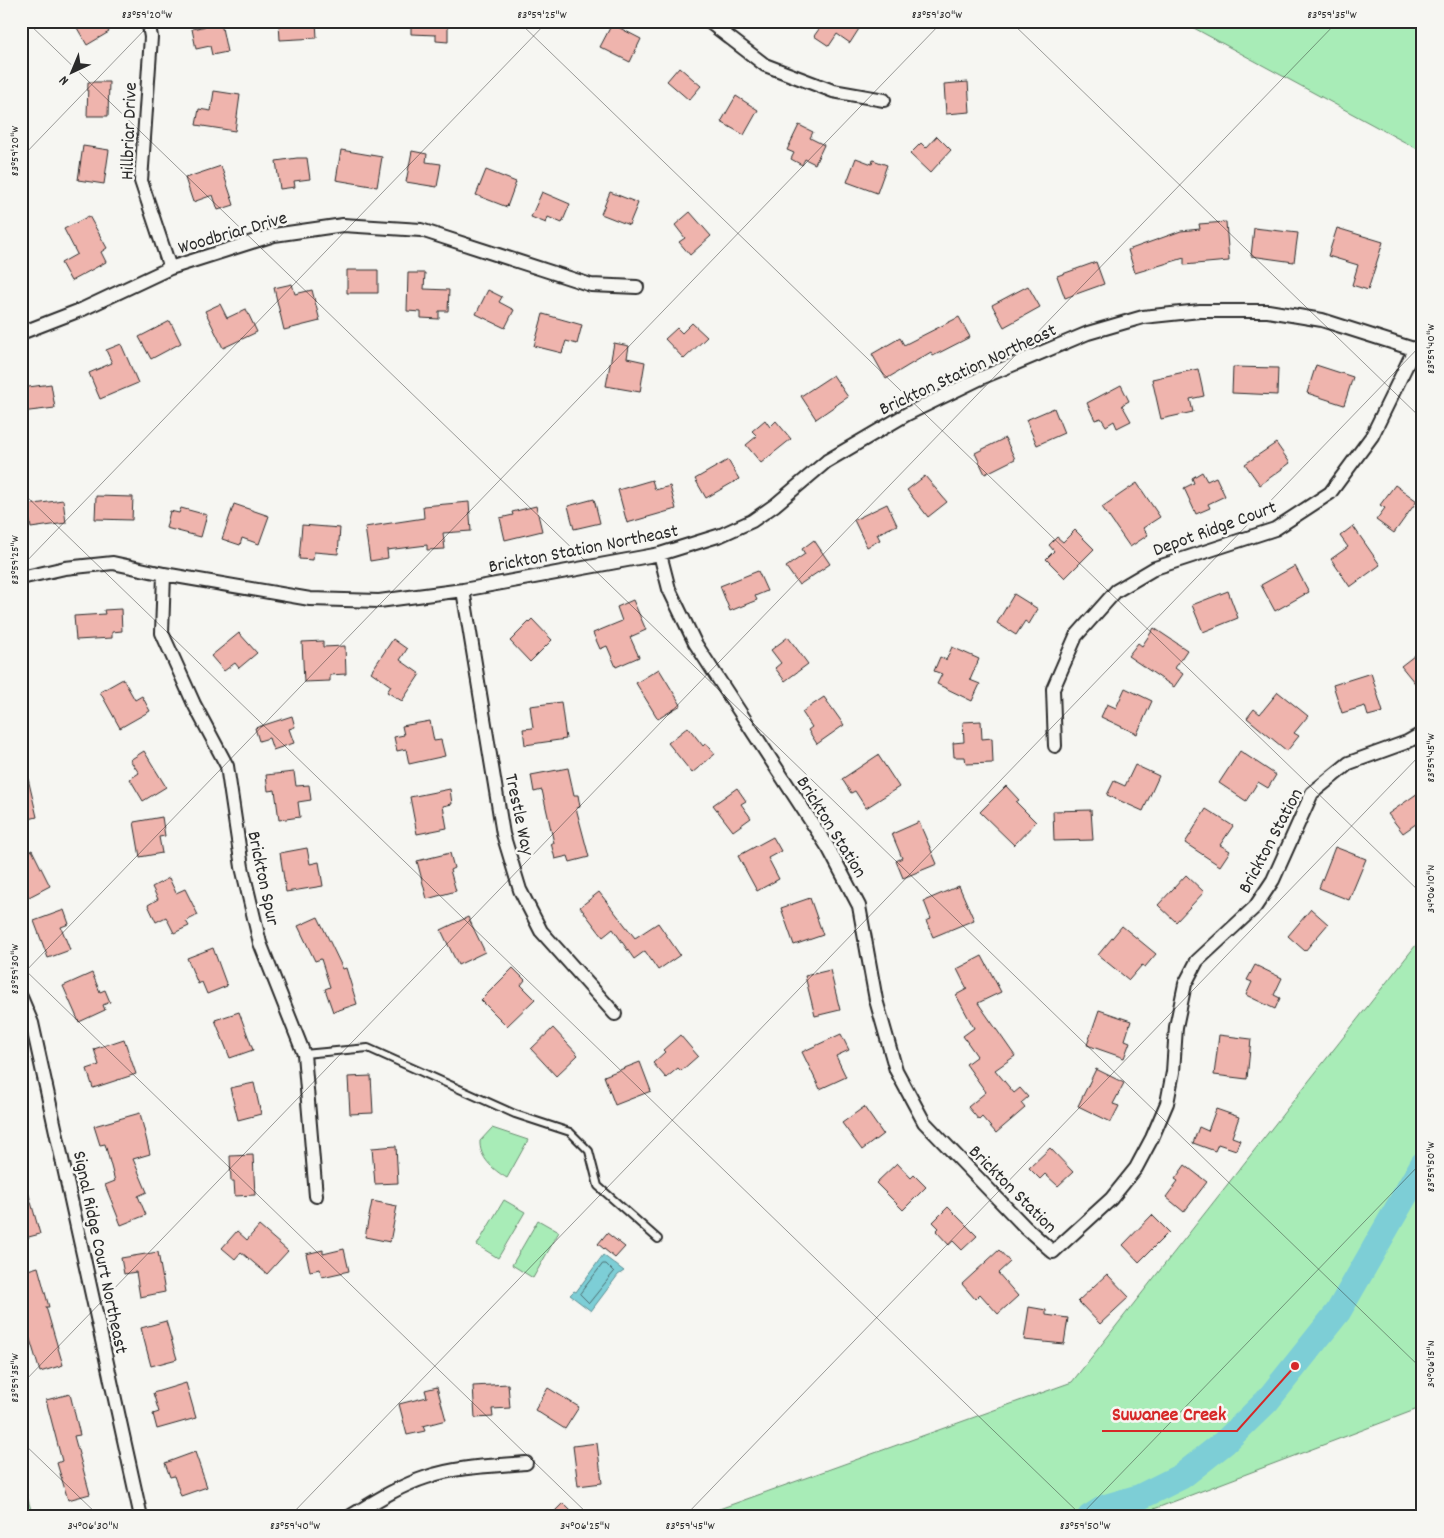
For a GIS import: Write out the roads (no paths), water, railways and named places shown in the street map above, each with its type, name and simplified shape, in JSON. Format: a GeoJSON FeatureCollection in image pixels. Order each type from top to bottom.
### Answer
{"type":"FeatureCollection","features":[{"type":"Feature","properties":{"kind":"street","name":"Hillbriar Drive"},"geometry":{"type":"LineString","coordinates":[[148,21],[151,37],[141,181],[170,268]]}},
{"type":"Feature","properties":{"kind":"street"},"geometry":{"type":"LineString","coordinates":[[708,21],[765,65],[833,91],[884,100]]}},
{"type":"Feature","properties":{"kind":"street","name":"Woodbriar Drive"},"geometry":{"type":"LineString","coordinates":[[21,333],[83,309],[170,268],[274,235],[343,225],[421,230],[591,285],[637,286]]}},
{"type":"Feature","properties":{"kind":"street","name":"Brickton Station Northeast"},"geometry":{"type":"LineString","coordinates":[[21,578],[65,568],[113,563],[164,574],[310,599],[379,601],[463,590],[660,554],[721,535],[752,521],[775,505],[827,461],[907,414],[982,378],[1088,333],[1143,317],[1200,311],[1268,311],[1322,320],[1419,350]]}},
{"type":"Feature","properties":{"kind":"street","name":"Depot Ridge Court"},"geometry":{"type":"LineString","coordinates":[[1055,746],[1054,689],[1076,636],[1116,591],[1155,568],[1275,528],[1330,493],[1372,436],[1419,350]]}},
{"type":"Feature","properties":{"kind":"street","name":"Brickton Station"},"geometry":{"type":"LineString","coordinates":[[660,554],[669,589],[695,643],[830,849],[859,906],[876,1000],[896,1070],[924,1122],[1025,1227],[1053,1252],[1112,1199],[1136,1168],[1152,1138],[1166,1104],[1173,1072],[1176,1027],[1185,984],[1197,961],[1255,907],[1273,880],[1312,794],[1349,763],[1407,742],[1423,733]]}},
{"type":"Feature","properties":{"kind":"street","name":"Brickton Spur"},"geometry":{"type":"LineString","coordinates":[[164,574],[162,633],[194,704],[227,766],[242,867],[260,943],[304,1054],[316,1196]]}},
{"type":"Feature","properties":{"kind":"street","name":"Trestle Way"},"geometry":{"type":"LineString","coordinates":[[463,590],[503,834],[520,890],[541,931],[615,1014]]}},
{"type":"Feature","properties":{"kind":"street","name":"Signal Ridge Court Northeast"},"geometry":{"type":"LineString","coordinates":[[21,997],[32,1023],[141,1517]]}},
{"type":"Feature","properties":{"kind":"street"},"geometry":{"type":"LineString","coordinates":[[349,1517],[388,1493],[428,1476],[464,1469],[526,1463]]}},
{"type":"Feature","properties":{"kind":"lane"},"geometry":{"type":"LineString","coordinates":[[304,1054],[368,1048],[515,1114],[570,1132],[589,1150],[598,1186],[658,1239]]}},
{"type":"Feature","properties":{"kind":"water"},"geometry":{"type":"Polygon","coordinates":[[[603,1255],[624,1271],[618,1275],[591,1311],[570,1295],[574,1291],[576,1292],[603,1255]]]}},
{"type":"Feature","properties":{"kind":"waterway"},"geometry":{"type":"LineString","coordinates":[[1090,1517],[1106,1507],[1140,1497],[1182,1476],[1225,1442],[1267,1401],[1338,1312],[1423,1164]]}},
{"type":"Feature","properties":{"kind":"place","name":"Suwanee Creek"},"geometry":{"type":"Point","coordinates":[1295,1366]}}]}
